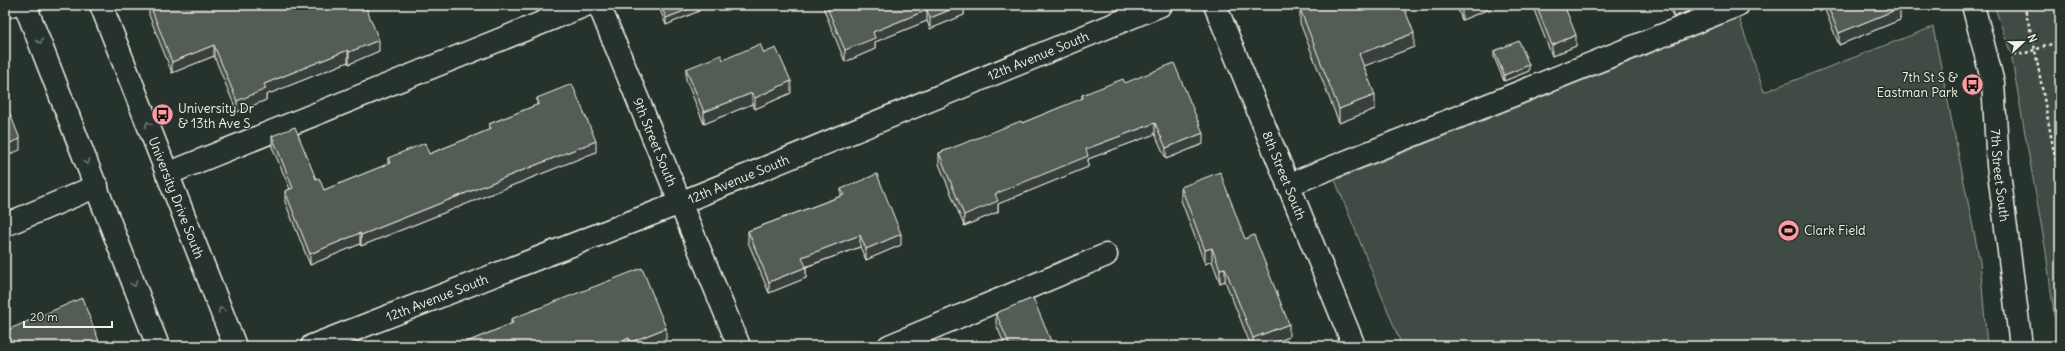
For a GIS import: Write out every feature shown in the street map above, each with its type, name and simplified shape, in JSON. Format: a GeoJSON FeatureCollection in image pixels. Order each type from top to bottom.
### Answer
{"type":"FeatureCollection","features":[{"type":"Feature","properties":{"kind":"street"},"geometry":{"type":"LineString","coordinates":[[5,7],[10,5]]}},
{"type":"Feature","properties":{"kind":"street"},"geometry":{"type":"LineString","coordinates":[[25,5],[97,186],[158,346]]}},
{"type":"Feature","properties":{"kind":"street","name":"University Drive South"},"geometry":{"type":"LineString","coordinates":[[101,5],[235,346]]}},
{"type":"Feature","properties":{"kind":"street"},"geometry":{"type":"LineString","coordinates":[[167,174],[586,5]]}},
{"type":"Feature","properties":{"kind":"street","name":"9th Street South"},"geometry":{"type":"LineString","coordinates":[[599,5],[739,346]]}},
{"type":"Feature","properties":{"kind":"street","name":"12th Avenue South"},"geometry":{"type":"LineString","coordinates":[[312,346],[680,203],[1161,5]]}},
{"type":"Feature","properties":{"kind":"street","name":"8th Street South"},"geometry":{"type":"LineString","coordinates":[[1215,5],[1354,346]]}},
{"type":"Feature","properties":{"kind":"street"},"geometry":{"type":"LineString","coordinates":[[1288,185],[1738,5]]}},
{"type":"Feature","properties":{"kind":"street","name":"7th Street South"},"geometry":{"type":"LineString","coordinates":[[1973,5],[1992,83],[1998,165],[2021,346]]}},
{"type":"Feature","properties":{"kind":"street"},"geometry":{"type":"LineString","coordinates":[[5,225],[97,186]]}},
{"type":"Feature","properties":{"kind":"street"},"geometry":{"type":"LineString","coordinates":[[889,346],[1106,255]]}},
{"type":"Feature","properties":{"kind":"path"},"geometry":{"type":"LineString","coordinates":[[2024,5],[2035,50],[2060,184]]}},
{"type":"Feature","properties":{"kind":"path"},"geometry":{"type":"LineString","coordinates":[[2011,54],[2023,54],[2060,40]]}},
{"type":"Feature","properties":{"kind":"shaded area"},"geometry":{"type":"Polygon","coordinates":[[[1994,5],[2060,5],[2060,346],[2058,346],[2046,252],[2011,54],[1994,5]]]}},
{"type":"Feature","properties":{"kind":"shaded area","name":"Clark Field"},"geometry":{"type":"Polygon","coordinates":[[[1739,18],[1764,92],[1933,27],[1980,262],[1987,346],[1402,346],[1335,180],[1739,18]]]}},
{"type":"Feature","properties":{"kind":"building"},"geometry":{"type":"Polygon","coordinates":[[[150,5],[365,5],[379,40],[349,52],[348,50],[264,84],[266,89],[237,101],[214,45],[172,62],[150,5]]]}},
{"type":"Feature","properties":{"kind":"building"},"geometry":{"type":"Polygon","coordinates":[[[661,5],[699,5],[666,18],[661,5]]]}},
{"type":"Feature","properties":{"kind":"building"},"geometry":{"type":"Polygon","coordinates":[[[826,5],[962,5],[930,18],[927,10],[873,32],[875,38],[845,50],[826,5]]]}},
{"type":"Feature","properties":{"kind":"building"},"geometry":{"type":"Polygon","coordinates":[[[1310,5],[1403,5],[1414,33],[1359,54],[1375,95],[1339,109],[1300,9],[1310,5]]]}},
{"type":"Feature","properties":{"kind":"building"},"geometry":{"type":"Polygon","coordinates":[[[1460,5],[1472,5],[1462,9],[1460,5]]]}},
{"type":"Feature","properties":{"kind":"building"},"geometry":{"type":"Polygon","coordinates":[[[1536,5],[1564,5],[1576,35],[1552,45],[1536,5]]]}},
{"type":"Feature","properties":{"kind":"building"},"geometry":{"type":"Polygon","coordinates":[[[1827,5],[1899,5],[1900,8],[1839,33],[1827,5]]]}},
{"type":"Feature","properties":{"kind":"building"},"geometry":{"type":"Polygon","coordinates":[[[1519,41],[1529,65],[1504,75],[1494,51],[1519,41]]]}},
{"type":"Feature","properties":{"kind":"building"},"geometry":{"type":"Polygon","coordinates":[[[760,44],[764,53],[776,48],[791,81],[755,98],[752,93],[704,112],[686,69],[721,55],[723,60],[760,44]]]}},
{"type":"Feature","properties":{"kind":"building"},"geometry":{"type":"Polygon","coordinates":[[[1174,63],[1203,133],[1166,148],[1155,123],[1086,149],[1088,156],[995,194],[998,201],[964,215],[939,153],[1021,121],[1022,123],[1083,98],[1082,95],[1123,79],[1125,83],[1174,63]]]}},
{"type":"Feature","properties":{"kind":"building"},"geometry":{"type":"Polygon","coordinates":[[[572,84],[596,141],[310,254],[285,191],[293,188],[272,136],[295,127],[316,179],[319,178],[324,190],[390,163],[388,158],[425,143],[429,154],[491,129],[489,124],[539,104],[537,98],[572,84]]]}},
{"type":"Feature","properties":{"kind":"building"},"geometry":{"type":"Polygon","coordinates":[[[5,101],[20,139],[5,145],[5,101]]]}},
{"type":"Feature","properties":{"kind":"building"},"geometry":{"type":"Polygon","coordinates":[[[1220,172],[1245,239],[1254,235],[1289,324],[1253,338],[1225,268],[1220,269],[1212,248],[1205,250],[1181,187],[1220,172]]]}},
{"type":"Feature","properties":{"kind":"building"},"geometry":{"type":"Polygon","coordinates":[[[877,174],[901,234],[866,249],[860,235],[802,257],[806,267],[769,282],[748,231],[844,195],[841,189],[877,174]]]}},
{"type":"Feature","properties":{"kind":"building"},"geometry":{"type":"Polygon","coordinates":[[[642,268],[666,328],[631,342],[629,338],[610,346],[457,346],[513,323],[511,319],[642,268]]]}},
{"type":"Feature","properties":{"kind":"building"},"geometry":{"type":"Polygon","coordinates":[[[82,298],[101,346],[5,346],[5,331],[82,298]]]}},
{"type":"Feature","properties":{"kind":"building"},"geometry":{"type":"Polygon","coordinates":[[[1033,298],[1053,346],[1010,346],[996,313],[1033,298]]]}},
{"type":"Feature","properties":{"kind":"place","name":"7th St S & Eastman Park"},"geometry":{"type":"Point","coordinates":[1973,84]}},
{"type":"Feature","properties":{"kind":"place","name":"University Dr & 13th Ave S"},"geometry":{"type":"Point","coordinates":[163,115]}},
{"type":"Feature","properties":{"kind":"place","name":"Clark Field"},"geometry":{"type":"Point","coordinates":[1788,230]}}]}
